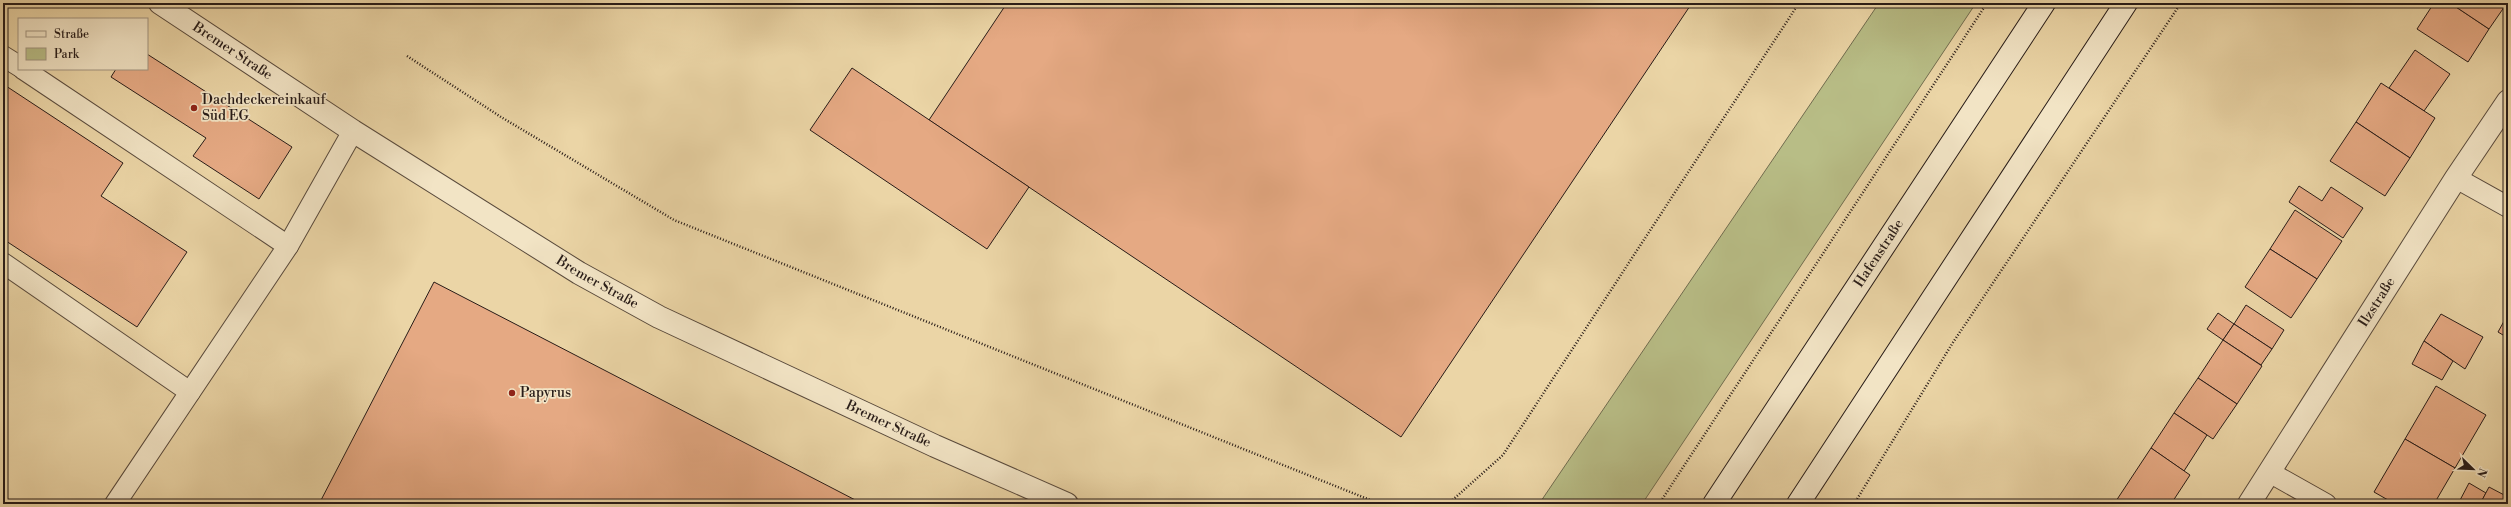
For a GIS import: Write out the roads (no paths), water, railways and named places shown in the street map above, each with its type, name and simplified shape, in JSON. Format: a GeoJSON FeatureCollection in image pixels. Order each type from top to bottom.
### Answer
{"type":"FeatureCollection","features":[{"type":"Feature","properties":{"kind":"street","name":"Bremer Straße"},"geometry":{"type":"LineString","coordinates":[[160,3],[353,131],[579,273],[659,317],[934,446],[1067,504]]}},
{"type":"Feature","properties":{"kind":"street","name":"Hafenstraße"},"geometry":{"type":"LineString","coordinates":[[1714,504],[2044,3]]}},
{"type":"Feature","properties":{"kind":"street"},"geometry":{"type":"LineString","coordinates":[[1798,504],[2126,3]]}},
{"type":"Feature","properties":{"kind":"street","name":"Ilzstraße"},"geometry":{"type":"LineString","coordinates":[[2249,504],[2456,178],[2508,101]]}},
{"type":"Feature","properties":{"kind":"lane"},"geometry":{"type":"LineString","coordinates":[[3,56],[18,65]]}},
{"type":"Feature","properties":{"kind":"lane"},"geometry":{"type":"LineString","coordinates":[[24,70],[288,246]]}},
{"type":"Feature","properties":{"kind":"lane"},"geometry":{"type":"LineString","coordinates":[[115,504],[288,246],[353,131]]}},
{"type":"Feature","properties":{"kind":"lane"},"geometry":{"type":"LineString","coordinates":[[2456,178],[2508,207]]}},
{"type":"Feature","properties":{"kind":"lane"},"geometry":{"type":"LineString","coordinates":[[3,263],[190,392]]}},
{"type":"Feature","properties":{"kind":"lane"},"geometry":{"type":"LineString","coordinates":[[2269,472],[2326,504]]}},
{"type":"Feature","properties":{"kind":"place","name":"Dachdeckereinkauf Süd EG"},"geometry":{"type":"Point","coordinates":[194,108]}},
{"type":"Feature","properties":{"kind":"place","name":"Papyrus"},"geometry":{"type":"Point","coordinates":[512,393]}}]}
